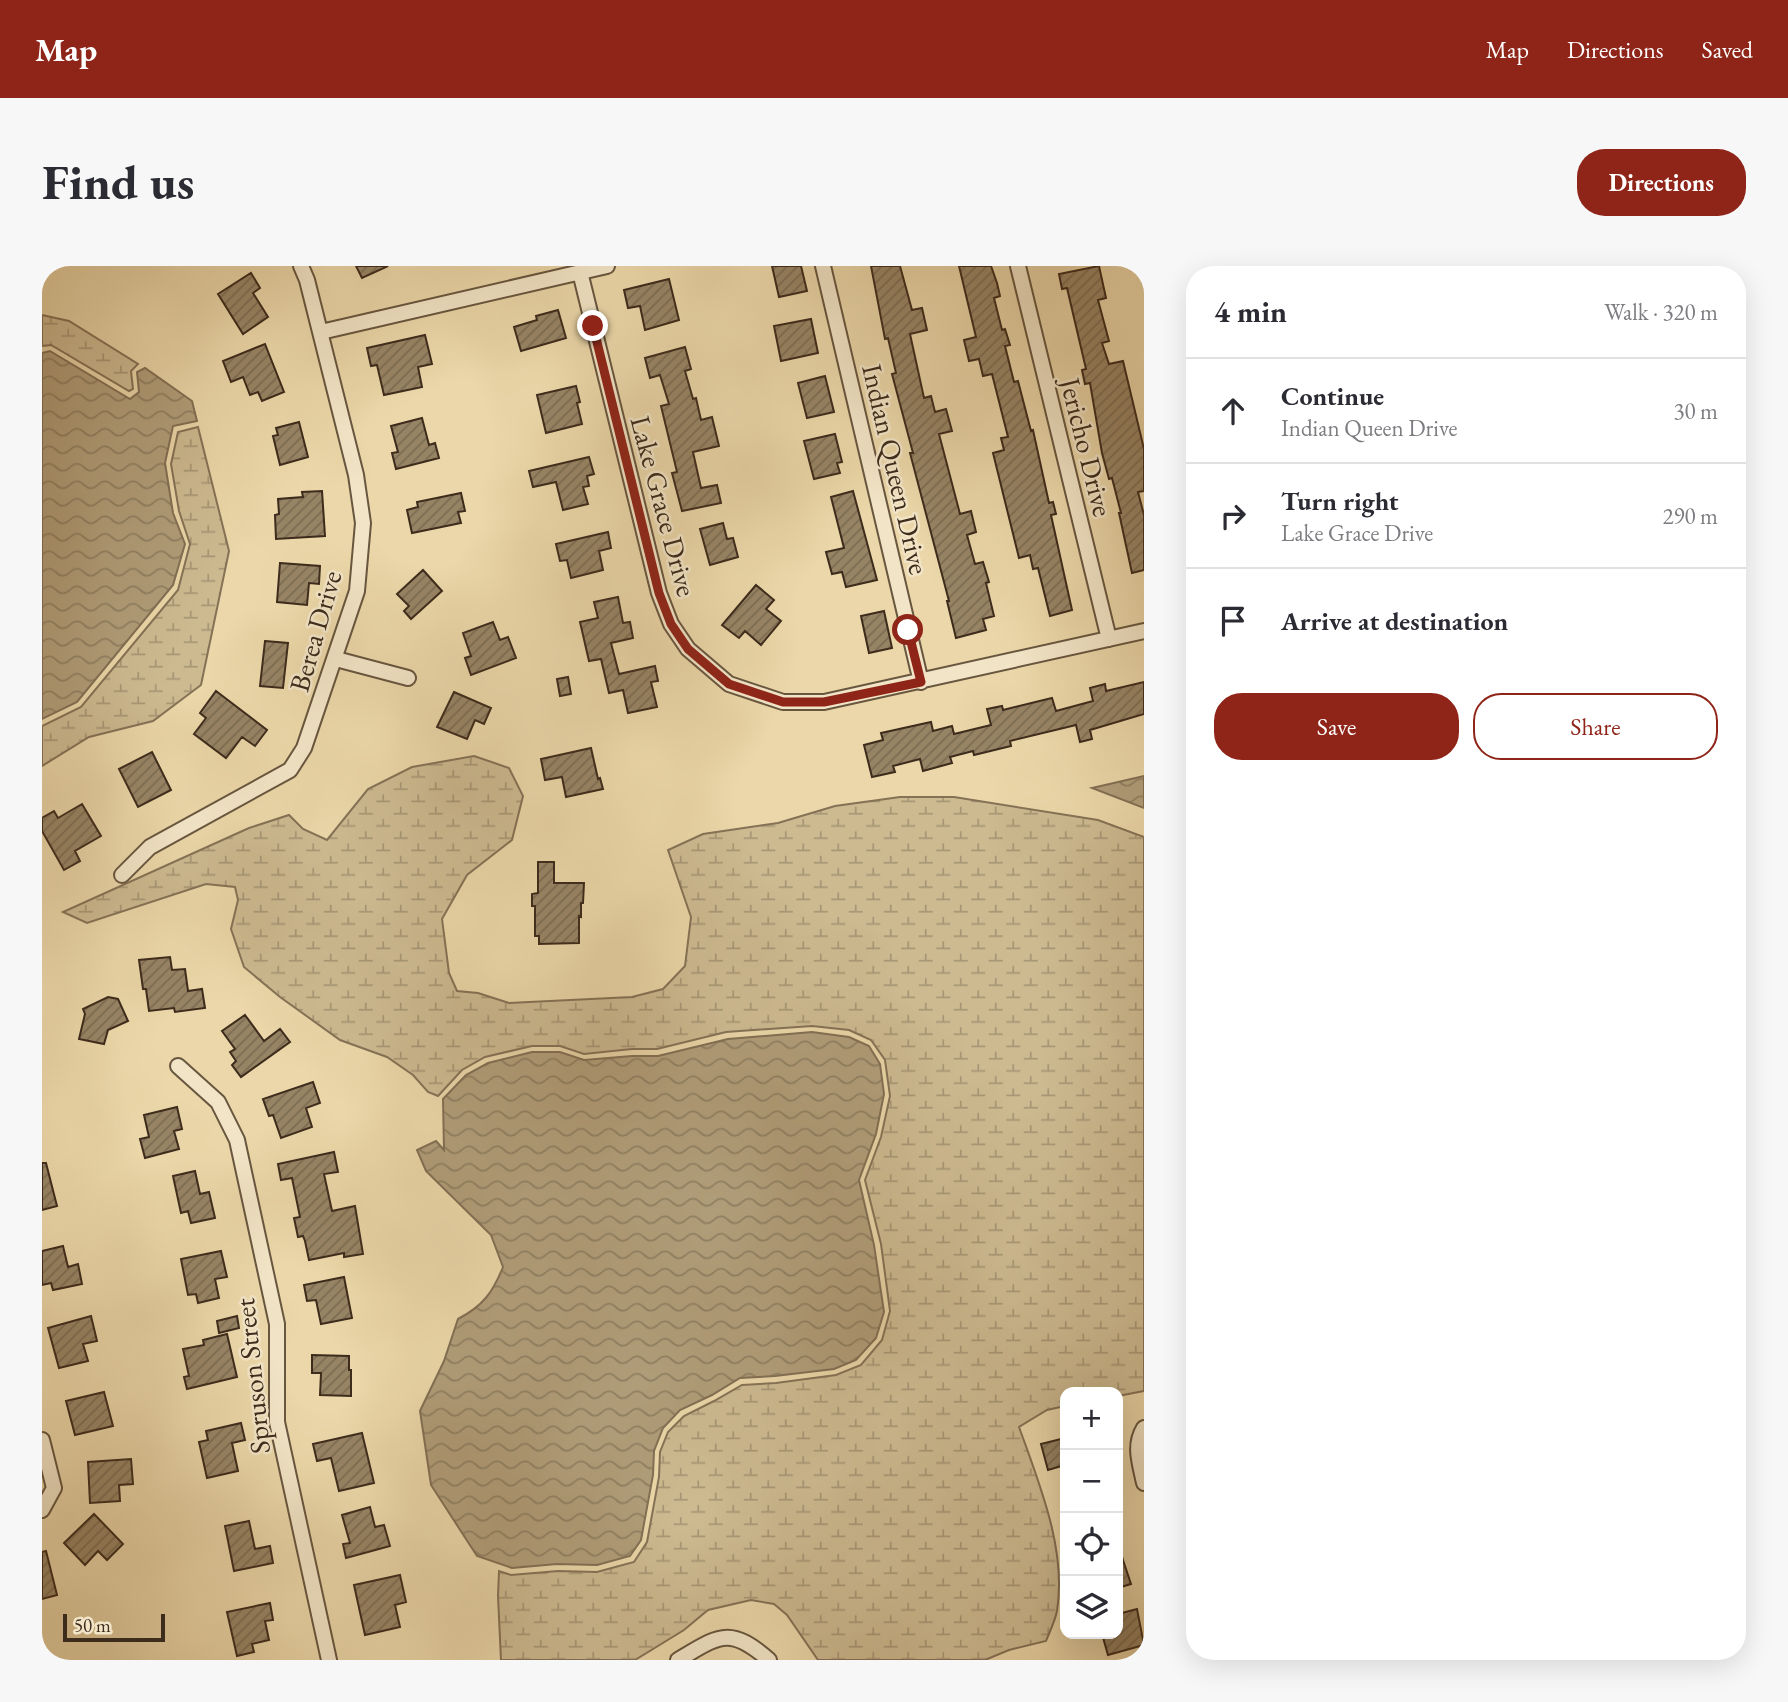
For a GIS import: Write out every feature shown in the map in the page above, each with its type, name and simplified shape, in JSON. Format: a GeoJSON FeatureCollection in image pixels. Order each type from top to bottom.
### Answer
{"type":"FeatureCollection","features":[{"type":"Feature","properties":{"kind":"street","name":"Berea Drive"},"geometry":{"type":"LineString","coordinates":[[121,875],[150,847],[290,770],[304,748],[357,591],[363,523],[356,475],[321,332],[301,266]]}},
{"type":"Feature","properties":{"kind":"street"},"geometry":{"type":"LineString","coordinates":[[321,332],[607,266]]}},
{"type":"Feature","properties":{"kind":"street","name":"Indian Queen Drive"},"geometry":{"type":"LineString","coordinates":[[823,266],[921,682]]}},
{"type":"Feature","properties":{"kind":"street","name":"Jericho Drive"},"geometry":{"type":"LineString","coordinates":[[1018,266],[1109,639]]}},
{"type":"Feature","properties":{"kind":"street","name":"Lake Grace Drive"},"geometry":{"type":"LineString","coordinates":[[580,272],[659,593],[671,624],[688,649],[729,684],[783,702],[824,702],[1144,631]]}},
{"type":"Feature","properties":{"kind":"street"},"geometry":{"type":"LineString","coordinates":[[336,659],[408,678]]}},
{"type":"Feature","properties":{"kind":"street","name":"Spruson Street"},"geometry":{"type":"LineString","coordinates":[[178,1066],[218,1102],[237,1140],[276,1324],[276,1422],[329,1660]]}},
{"type":"Feature","properties":{"kind":"street"},"geometry":{"type":"LineString","coordinates":[[1144,1428],[1137,1441],[1144,1483]]}},
{"type":"Feature","properties":{"kind":"street"},"geometry":{"type":"LineString","coordinates":[[42,1440],[54,1488],[42,1510]]}},
{"type":"Feature","properties":{"kind":"street"},"geometry":{"type":"LineString","coordinates":[[678,1660],[716,1638],[733,1638],[751,1644],[769,1660]]}},
{"type":"Feature","properties":{"kind":"green space"},"geometry":{"type":"Polygon","coordinates":[[[42,315],[69,321],[138,364],[131,371],[133,389],[129,391],[51,345],[42,346],[42,315]]]}},
{"type":"Feature","properties":{"kind":"green space"},"geometry":{"type":"Polygon","coordinates":[[[198,427],[229,551],[201,685],[153,721],[89,737],[42,766],[42,726],[81,707],[178,590],[190,544],[179,511],[171,464],[178,432],[198,427]]]}},
{"type":"Feature","properties":{"kind":"green space"},"geometry":{"type":"Polygon","coordinates":[[[474,756],[509,768],[523,796],[512,840],[467,875],[442,919],[449,973],[457,991],[478,993],[509,1003],[632,997],[663,989],[685,966],[691,917],[668,850],[703,834],[778,823],[835,806],[900,797],[954,797],[1098,820],[1144,837],[1144,1391],[1123,1395],[1123,1387],[1060,1387],[1060,1407],[1047,1410],[1019,1427],[1049,1517],[1058,1564],[1057,1611],[1046,1641],[1009,1650],[985,1660],[818,1660],[787,1615],[774,1604],[751,1600],[708,1610],[684,1630],[635,1660],[501,1660],[499,1571],[511,1575],[558,1571],[597,1572],[634,1562],[647,1542],[659,1477],[660,1452],[668,1432],[684,1416],[742,1385],[836,1375],[861,1365],[882,1340],[890,1311],[881,1244],[865,1180],[881,1137],[890,1096],[885,1060],[871,1040],[849,1030],[812,1026],[726,1032],[657,1049],[584,1054],[560,1046],[532,1046],[485,1057],[462,1070],[438,1096],[428,1092],[413,1075],[387,1057],[340,1040],[244,967],[231,929],[238,900],[235,887],[206,884],[87,923],[63,912],[249,828],[289,815],[303,829],[327,840],[368,789],[412,767],[474,756]]]}},
{"type":"Feature","properties":{"kind":"water"},"geometry":{"type":"Polygon","coordinates":[[[50,351],[130,399],[139,392],[137,372],[145,368],[192,401],[197,421],[173,426],[165,463],[173,513],[185,544],[173,585],[77,702],[42,719],[42,353],[50,351]]]}},
{"type":"Feature","properties":{"kind":"water"},"geometry":{"type":"Polygon","coordinates":[[[1144,776],[1144,808],[1092,788],[1144,776]]]}},
{"type":"Feature","properties":{"kind":"water"},"geometry":{"type":"Polygon","coordinates":[[[812,1032],[849,1037],[869,1046],[880,1064],[884,1094],[876,1134],[859,1180],[874,1245],[884,1312],[876,1338],[856,1360],[834,1369],[740,1378],[680,1410],[663,1428],[654,1451],[653,1475],[641,1540],[630,1556],[597,1565],[557,1564],[512,1568],[477,1556],[431,1485],[420,1411],[444,1361],[458,1319],[486,1298],[503,1267],[491,1235],[426,1171],[417,1150],[436,1141],[444,1150],[443,1099],[466,1075],[488,1063],[532,1052],[560,1052],[584,1060],[658,1056],[728,1039],[812,1032]]]}},
{"type":"Feature","properties":{"kind":"building"},"geometry":{"type":"Polygon","coordinates":[[[356,266],[388,266],[362,278],[356,266]]]}},
{"type":"Feature","properties":{"kind":"building"},"geometry":{"type":"Polygon","coordinates":[[[772,266],[801,266],[807,291],[779,297],[772,266]]]}},
{"type":"Feature","properties":{"kind":"building"},"geometry":{"type":"Polygon","coordinates":[[[871,266],[900,266],[912,310],[922,308],[927,330],[910,334],[924,398],[931,396],[935,412],[946,409],[952,431],[939,434],[960,514],[971,511],[976,532],[967,535],[975,564],[983,562],[989,582],[986,583],[994,616],[983,619],[986,630],[956,638],[949,601],[910,453],[913,453],[892,374],[896,373],[888,338],[885,339],[871,266]]]}},
{"type":"Feature","properties":{"kind":"building"},"geometry":{"type":"Polygon","coordinates":[[[959,266],[991,266],[997,283],[1000,296],[994,298],[1002,330],[1005,329],[1010,345],[1005,346],[1014,382],[1018,381],[1031,431],[1033,430],[1049,503],[1053,502],[1056,514],[1051,515],[1072,610],[1050,616],[1038,568],[1033,569],[1030,555],[1019,558],[993,453],[1004,450],[1001,438],[1008,437],[992,374],[983,376],[979,359],[969,361],[964,340],[976,337],[959,266]]]}},
{"type":"Feature","properties":{"kind":"building"},"geometry":{"type":"Polygon","coordinates":[[[1099,266],[1106,298],[1098,300],[1109,341],[1102,343],[1109,364],[1123,361],[1144,449],[1144,491],[1138,492],[1144,515],[1144,570],[1132,573],[1121,513],[1102,453],[1090,383],[1085,384],[1082,370],[1086,369],[1067,288],[1062,289],[1059,274],[1099,266]]]}},
{"type":"Feature","properties":{"kind":"building"},"geometry":{"type":"Polygon","coordinates":[[[251,273],[260,288],[253,293],[268,317],[243,334],[218,294],[251,273]]]}},
{"type":"Feature","properties":{"kind":"building"},"geometry":{"type":"Polygon","coordinates":[[[669,279],[679,320],[645,330],[640,306],[628,308],[624,290],[669,279]]]}},
{"type":"Feature","properties":{"kind":"building"},"geometry":{"type":"Polygon","coordinates":[[[558,310],[566,338],[521,351],[514,327],[537,320],[536,316],[558,310]]]}},
{"type":"Feature","properties":{"kind":"building"},"geometry":{"type":"Polygon","coordinates":[[[811,319],[818,353],[781,361],[774,326],[811,319]]]}},
{"type":"Feature","properties":{"kind":"building"},"geometry":{"type":"Polygon","coordinates":[[[425,335],[432,364],[418,367],[422,387],[384,395],[377,365],[371,366],[367,348],[425,335]]]}},
{"type":"Feature","properties":{"kind":"building"},"geometry":{"type":"Polygon","coordinates":[[[265,344],[284,392],[262,401],[258,392],[250,395],[243,377],[231,382],[223,361],[265,344]]]}},
{"type":"Feature","properties":{"kind":"building"},"geometry":{"type":"Polygon","coordinates":[[[685,347],[691,369],[685,371],[693,399],[696,398],[701,420],[712,417],[719,446],[693,452],[701,488],[717,485],[721,503],[682,511],[672,473],[677,472],[661,406],[669,404],[660,375],[650,378],[645,358],[685,347]]]}},
{"type":"Feature","properties":{"kind":"building"},"geometry":{"type":"Polygon","coordinates":[[[825,376],[834,412],[807,418],[798,383],[825,376]]]}},
{"type":"Feature","properties":{"kind":"building"},"geometry":{"type":"Polygon","coordinates":[[[576,386],[582,424],[546,433],[537,395],[576,386]]]}},
{"type":"Feature","properties":{"kind":"building"},"geometry":{"type":"Polygon","coordinates":[[[422,418],[429,445],[435,443],[439,458],[396,469],[392,453],[398,452],[391,426],[422,418]]]}},
{"type":"Feature","properties":{"kind":"building"},"geometry":{"type":"Polygon","coordinates":[[[299,422],[308,457],[280,465],[273,436],[278,435],[276,428],[299,422]]]}},
{"type":"Feature","properties":{"kind":"building"},"geometry":{"type":"Polygon","coordinates":[[[835,434],[842,462],[837,463],[840,473],[814,479],[804,441],[835,434]]]}},
{"type":"Feature","properties":{"kind":"building"},"geometry":{"type":"Polygon","coordinates":[[[589,457],[594,474],[587,476],[589,486],[583,487],[588,504],[563,510],[556,482],[533,487],[529,471],[589,457]]]}},
{"type":"Feature","properties":{"kind":"building"},"geometry":{"type":"Polygon","coordinates":[[[322,491],[325,536],[276,539],[275,515],[279,514],[278,499],[303,497],[302,492],[322,491]]]}},
{"type":"Feature","properties":{"kind":"building"},"geometry":{"type":"Polygon","coordinates":[[[853,491],[877,580],[846,587],[842,572],[832,574],[826,552],[844,548],[831,497],[853,491]]]}},
{"type":"Feature","properties":{"kind":"building"},"geometry":{"type":"Polygon","coordinates":[[[461,493],[465,511],[458,512],[461,523],[412,533],[407,510],[418,507],[417,502],[461,493]]]}},
{"type":"Feature","properties":{"kind":"building"},"geometry":{"type":"Polygon","coordinates":[[[723,523],[727,539],[733,538],[738,557],[710,565],[700,529],[723,523]]]}},
{"type":"Feature","properties":{"kind":"building"},"geometry":{"type":"Polygon","coordinates":[[[608,532],[611,548],[599,551],[603,570],[571,578],[567,560],[560,561],[556,544],[608,532]]]}},
{"type":"Feature","properties":{"kind":"building"},"geometry":{"type":"Polygon","coordinates":[[[280,563],[320,566],[319,584],[309,583],[307,605],[277,602],[280,563]]]}},
{"type":"Feature","properties":{"kind":"building"},"geometry":{"type":"Polygon","coordinates":[[[423,570],[442,591],[411,619],[404,611],[409,606],[397,594],[423,570]]]}},
{"type":"Feature","properties":{"kind":"building"},"geometry":{"type":"Polygon","coordinates":[[[756,585],[774,600],[766,609],[781,621],[761,645],[745,631],[739,638],[722,625],[756,585]]]}},
{"type":"Feature","properties":{"kind":"building"},"geometry":{"type":"Polygon","coordinates":[[[618,597],[623,623],[630,622],[633,638],[611,643],[619,674],[655,666],[658,681],[651,682],[657,707],[628,713],[623,690],[609,693],[601,659],[589,661],[580,622],[598,618],[594,602],[618,597]]]}},
{"type":"Feature","properties":{"kind":"building"},"geometry":{"type":"Polygon","coordinates":[[[884,611],[892,648],[869,653],[861,616],[884,611]]]}},
{"type":"Feature","properties":{"kind":"building"},"geometry":{"type":"Polygon","coordinates":[[[493,622],[500,640],[508,637],[516,658],[471,675],[465,658],[471,656],[463,633],[493,622]]]}},
{"type":"Feature","properties":{"kind":"building"},"geometry":{"type":"Polygon","coordinates":[[[265,641],[288,643],[283,688],[260,686],[265,641]]]}},
{"type":"Feature","properties":{"kind":"building"},"geometry":{"type":"Polygon","coordinates":[[[568,677],[571,694],[560,696],[557,679],[568,677]]]}},
{"type":"Feature","properties":{"kind":"building"},"geometry":{"type":"Polygon","coordinates":[[[1144,682],[1144,714],[1090,730],[1092,739],[1080,742],[1076,725],[1010,741],[1011,746],[974,755],[973,751],[950,757],[952,763],[923,771],[920,759],[893,766],[895,772],[872,777],[864,745],[883,740],[881,733],[931,722],[933,731],[952,726],[954,734],[991,725],[987,709],[1002,706],[1003,710],[1052,698],[1056,711],[1093,701],[1090,688],[1105,684],[1106,691],[1144,682]]]}},
{"type":"Feature","properties":{"kind":"building"},"geometry":{"type":"Polygon","coordinates":[[[216,691],[267,730],[255,746],[242,737],[226,758],[194,734],[206,718],[200,713],[216,691]]]}},
{"type":"Feature","properties":{"kind":"building"},"geometry":{"type":"Polygon","coordinates":[[[454,692],[491,708],[484,724],[475,720],[467,739],[437,727],[454,692]]]}},
{"type":"Feature","properties":{"kind":"building"},"geometry":{"type":"Polygon","coordinates":[[[591,748],[603,789],[566,797],[562,777],[545,780],[541,759],[591,748]]]}},
{"type":"Feature","properties":{"kind":"building"},"geometry":{"type":"Polygon","coordinates":[[[152,752],[171,790],[138,807],[119,769],[152,752]]]}},
{"type":"Feature","properties":{"kind":"building"},"geometry":{"type":"Polygon","coordinates":[[[82,804],[101,836],[75,851],[80,861],[64,870],[42,831],[42,818],[54,811],[58,818],[82,804]]]}},
{"type":"Feature","properties":{"kind":"building"},"geometry":{"type":"Polygon","coordinates":[[[538,862],[554,862],[554,883],[584,883],[581,917],[579,916],[579,943],[539,944],[539,936],[535,936],[535,906],[532,906],[532,894],[538,893],[538,862]]]}},
{"type":"Feature","properties":{"kind":"building"},"geometry":{"type":"Polygon","coordinates":[[[170,957],[172,970],[185,969],[188,991],[202,989],[205,1008],[175,1012],[174,1008],[149,1011],[139,960],[170,957]]]}},
{"type":"Feature","properties":{"kind":"building"},"geometry":{"type":"Polygon","coordinates":[[[108,997],[118,999],[128,1021],[108,1030],[104,1044],[79,1039],[85,1014],[83,1009],[108,997]]]}},
{"type":"Feature","properties":{"kind":"building"},"geometry":{"type":"Polygon","coordinates":[[[245,1015],[264,1041],[280,1029],[290,1042],[241,1077],[232,1065],[236,1061],[230,1052],[235,1049],[222,1031],[245,1015]]]}},
{"type":"Feature","properties":{"kind":"building"},"geometry":{"type":"Polygon","coordinates":[[[313,1082],[320,1103],[306,1108],[312,1127],[281,1138],[273,1115],[269,1116],[263,1099],[313,1082]]]}},
{"type":"Feature","properties":{"kind":"building"},"geometry":{"type":"Polygon","coordinates":[[[177,1107],[182,1129],[174,1131],[179,1149],[145,1158],[140,1139],[149,1137],[144,1115],[177,1107]]]}},
{"type":"Feature","properties":{"kind":"building"},"geometry":{"type":"Polygon","coordinates":[[[334,1152],[338,1172],[324,1174],[332,1211],[355,1206],[363,1254],[344,1257],[344,1253],[309,1260],[303,1236],[298,1237],[294,1218],[300,1217],[292,1178],[281,1180],[278,1164],[334,1152]]]}},
{"type":"Feature","properties":{"kind":"building"},"geometry":{"type":"Polygon","coordinates":[[[42,1163],[46,1163],[57,1206],[42,1210],[42,1163]]]}},
{"type":"Feature","properties":{"kind":"building"},"geometry":{"type":"Polygon","coordinates":[[[195,1171],[200,1194],[209,1192],[215,1218],[191,1223],[188,1211],[181,1213],[173,1176],[195,1171]]]}},
{"type":"Feature","properties":{"kind":"building"},"geometry":{"type":"Polygon","coordinates":[[[63,1246],[68,1267],[78,1264],[82,1284],[53,1290],[51,1283],[42,1285],[42,1251],[63,1246]]]}},
{"type":"Feature","properties":{"kind":"building"},"geometry":{"type":"Polygon","coordinates":[[[221,1251],[227,1277],[215,1279],[219,1298],[198,1303],[196,1294],[188,1295],[181,1259],[221,1251]]]}},
{"type":"Feature","properties":{"kind":"building"},"geometry":{"type":"Polygon","coordinates":[[[344,1277],[352,1318],[321,1324],[316,1300],[307,1301],[304,1285],[344,1277]]]}},
{"type":"Feature","properties":{"kind":"building"},"geometry":{"type":"Polygon","coordinates":[[[91,1316],[97,1341],[83,1344],[88,1361],[59,1368],[48,1328],[91,1316]]]}},
{"type":"Feature","properties":{"kind":"building"},"geometry":{"type":"Polygon","coordinates":[[[237,1316],[239,1328],[219,1333],[217,1321],[237,1316]]]}},
{"type":"Feature","properties":{"kind":"building"},"geometry":{"type":"Polygon","coordinates":[[[227,1334],[237,1377],[187,1389],[184,1377],[189,1376],[183,1349],[204,1345],[203,1340],[227,1334]]]}},
{"type":"Feature","properties":{"kind":"building"},"geometry":{"type":"Polygon","coordinates":[[[312,1355],[349,1356],[351,1396],[320,1395],[321,1373],[312,1373],[312,1355]]]}},
{"type":"Feature","properties":{"kind":"building"},"geometry":{"type":"Polygon","coordinates":[[[104,1392],[113,1426],[75,1435],[66,1401],[104,1392]]]}},
{"type":"Feature","properties":{"kind":"building"},"geometry":{"type":"Polygon","coordinates":[[[241,1423],[245,1440],[232,1443],[238,1471],[207,1478],[199,1442],[208,1440],[206,1431],[241,1423]]]}},
{"type":"Feature","properties":{"kind":"building"},"geometry":{"type":"Polygon","coordinates":[[[362,1433],[374,1483],[339,1491],[331,1458],[317,1461],[313,1444],[362,1433]]]}},
{"type":"Feature","properties":{"kind":"building"},"geometry":{"type":"Polygon","coordinates":[[[1060,1439],[1060,1466],[1048,1470],[1041,1444],[1060,1439]]]}},
{"type":"Feature","properties":{"kind":"building"},"geometry":{"type":"Polygon","coordinates":[[[131,1459],[133,1484],[119,1485],[120,1501],[90,1503],[88,1462],[131,1459]]]}},
{"type":"Feature","properties":{"kind":"building"},"geometry":{"type":"Polygon","coordinates":[[[370,1507],[375,1527],[384,1525],[390,1546],[346,1558],[343,1544],[350,1543],[342,1515],[370,1507]]]}},
{"type":"Feature","properties":{"kind":"building"},"geometry":{"type":"Polygon","coordinates":[[[94,1514],[123,1544],[107,1560],[98,1551],[85,1565],[64,1543],[94,1514]]]}},
{"type":"Feature","properties":{"kind":"building"},"geometry":{"type":"Polygon","coordinates":[[[249,1521],[255,1549],[270,1546],[273,1563],[234,1571],[225,1526],[249,1521]]]}},
{"type":"Feature","properties":{"kind":"building"},"geometry":{"type":"Polygon","coordinates":[[[46,1551],[57,1595],[42,1599],[42,1552],[46,1551]]]}},
{"type":"Feature","properties":{"kind":"building"},"geometry":{"type":"Polygon","coordinates":[[[1123,1560],[1131,1584],[1123,1586],[1123,1560]]]}},
{"type":"Feature","properties":{"kind":"building"},"geometry":{"type":"Polygon","coordinates":[[[400,1575],[406,1602],[395,1605],[400,1627],[365,1635],[354,1585],[400,1575]]]}},
{"type":"Feature","properties":{"kind":"building"},"geometry":{"type":"Polygon","coordinates":[[[270,1603],[273,1620],[265,1621],[269,1640],[252,1644],[254,1652],[237,1656],[227,1612],[270,1603]]]}},
{"type":"Feature","properties":{"kind":"building"},"geometry":{"type":"Polygon","coordinates":[[[1137,1609],[1144,1645],[1108,1655],[1103,1639],[1123,1639],[1123,1613],[1137,1609]]]}},
{"type":"Feature","properties":{"kind":"route"},"geometry":{"type":"LineString","coordinates":[[593,326],[659,593],[671,624],[688,649],[729,684],[783,702],[824,702],[921,682],[908,630]]}}]}
